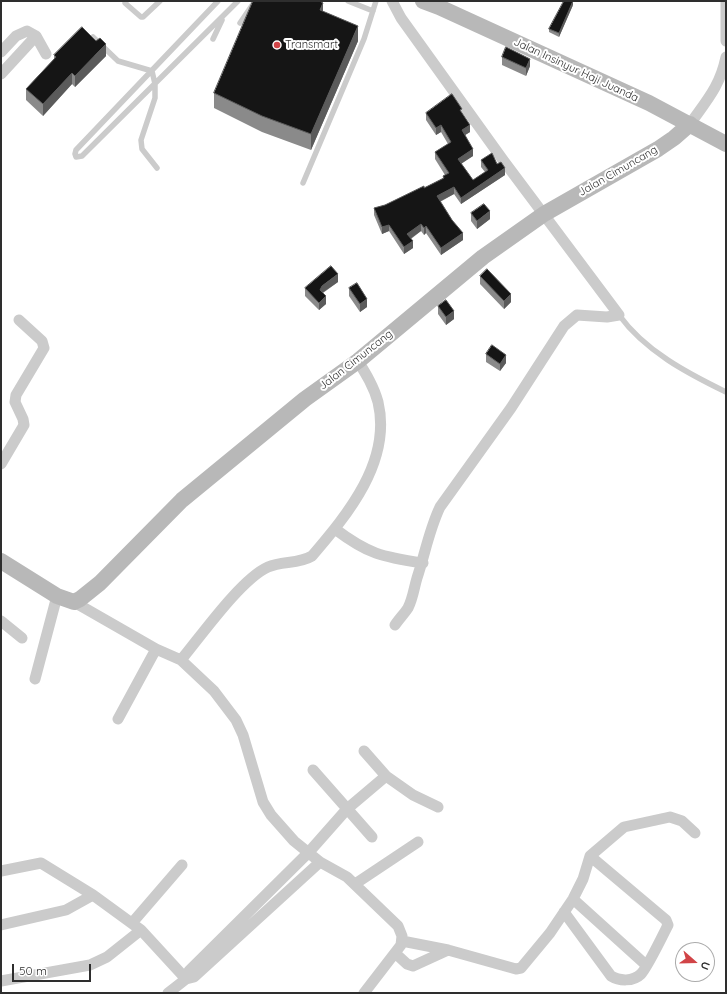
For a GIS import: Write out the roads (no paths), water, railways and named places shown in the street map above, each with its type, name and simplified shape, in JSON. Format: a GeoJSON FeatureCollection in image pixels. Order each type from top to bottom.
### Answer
{"type":"FeatureCollection","features":[{"type":"Feature","properties":{"kind":"street"},"geometry":{"type":"LineString","coordinates":[[392,1],[401,18],[619,314],[607,317],[577,315],[564,326],[511,408],[440,507],[432,524],[423,563],[408,606],[395,625]]}},
{"type":"Feature","properties":{"kind":"street","name":"Jalan Insinyur Haji Juanda"},"geometry":{"type":"LineString","coordinates":[[422,1],[436,4],[690,124],[726,144]]}},
{"type":"Feature","properties":{"kind":"street"},"geometry":{"type":"LineString","coordinates":[[726,1],[726,41]]}},
{"type":"Feature","properties":{"kind":"street"},"geometry":{"type":"LineString","coordinates":[[1,52],[21,33],[27,31],[36,36],[46,54]]}},
{"type":"Feature","properties":{"kind":"street"},"geometry":{"type":"LineString","coordinates":[[1,74],[36,36]]}},
{"type":"Feature","properties":{"kind":"street"},"geometry":{"type":"LineString","coordinates":[[690,124],[717,86],[723,74],[726,57]]}},
{"type":"Feature","properties":{"kind":"street","name":"Jalan Cimuncang"},"geometry":{"type":"LineString","coordinates":[[74,602],[100,583],[182,500],[305,399],[358,361],[484,257],[544,214],[658,149],[690,124]]}},
{"type":"Feature","properties":{"kind":"street"},"geometry":{"type":"LineString","coordinates":[[1,464],[24,426],[24,419],[15,405],[15,399],[44,348],[42,341],[20,320]]}},
{"type":"Feature","properties":{"kind":"street"},"geometry":{"type":"LineString","coordinates":[[181,660],[247,581],[267,567],[312,556],[335,529],[356,500],[363,487],[380,439],[381,426],[378,401],[373,386],[358,361]]}},
{"type":"Feature","properties":{"kind":"street"},"geometry":{"type":"LineString","coordinates":[[335,529],[356,545],[368,551],[389,558],[423,563]]}},
{"type":"Feature","properties":{"kind":"street"},"geometry":{"type":"LineString","coordinates":[[1,561],[57,596],[74,602],[156,649],[181,660],[214,691],[236,720],[249,751],[263,802],[271,815],[294,841],[320,862],[356,884],[398,926],[402,936],[402,941],[395,953],[364,993]]}},
{"type":"Feature","properties":{"kind":"street"},"geometry":{"type":"LineString","coordinates":[[36,679],[57,596]]}},
{"type":"Feature","properties":{"kind":"street"},"geometry":{"type":"LineString","coordinates":[[1,621],[22,638]]}},
{"type":"Feature","properties":{"kind":"street"},"geometry":{"type":"LineString","coordinates":[[118,719],[156,649]]}},
{"type":"Feature","properties":{"kind":"street"},"geometry":{"type":"LineString","coordinates":[[364,750],[386,776],[412,795],[438,807]]}},
{"type":"Feature","properties":{"kind":"street"},"geometry":{"type":"LineString","coordinates":[[314,770],[372,837]]}},
{"type":"Feature","properties":{"kind":"street"},"geometry":{"type":"LineString","coordinates":[[231,937],[261,900],[309,852],[347,809],[386,776]]}},
{"type":"Feature","properties":{"kind":"street"},"geometry":{"type":"LineString","coordinates":[[402,941],[448,950],[511,968],[522,968],[550,934],[572,899],[582,879],[590,856],[629,824],[670,817],[682,821],[696,833]]}},
{"type":"Feature","properties":{"kind":"street"},"geometry":{"type":"LineString","coordinates":[[356,884],[418,842]]}},
{"type":"Feature","properties":{"kind":"street"},"geometry":{"type":"LineString","coordinates":[[564,912],[611,976],[620,980],[632,978],[641,974],[668,925],[666,920],[590,856]]}},
{"type":"Feature","properties":{"kind":"street"},"geometry":{"type":"LineString","coordinates":[[168,993],[186,979],[188,971],[269,909],[320,862]]}},
{"type":"Feature","properties":{"kind":"street"},"geometry":{"type":"LineString","coordinates":[[1,871],[41,863],[93,895],[137,927],[186,979]]}},
{"type":"Feature","properties":{"kind":"street"},"geometry":{"type":"LineString","coordinates":[[1,981],[90,965],[107,957],[137,927],[182,865]]}},
{"type":"Feature","properties":{"kind":"street"},"geometry":{"type":"LineString","coordinates":[[1,925],[66,910],[93,895]]}},
{"type":"Feature","properties":{"kind":"street"},"geometry":{"type":"LineString","coordinates":[[572,899],[646,965]]}},
{"type":"Feature","properties":{"kind":"street"},"geometry":{"type":"LineString","coordinates":[[261,900],[269,909]]}},
{"type":"Feature","properties":{"kind":"street"},"geometry":{"type":"LineString","coordinates":[[395,953],[407,964],[413,966],[448,950]]}},
{"type":"Feature","properties":{"kind":"lane"},"geometry":{"type":"LineString","coordinates":[[126,1],[126,3],[141,17],[144,17],[159,2]]}},
{"type":"Feature","properties":{"kind":"lane"},"geometry":{"type":"LineString","coordinates":[[150,1],[155,3],[159,2]]}},
{"type":"Feature","properties":{"kind":"lane"},"geometry":{"type":"LineString","coordinates":[[218,1],[76,150],[75,156],[78,158],[82,156],[238,1]]}},
{"type":"Feature","properties":{"kind":"lane"},"geometry":{"type":"LineString","coordinates":[[240,23],[255,1]]}},
{"type":"Feature","properties":{"kind":"lane"},"geometry":{"type":"LineString","coordinates":[[348,1],[373,11]]}},
{"type":"Feature","properties":{"kind":"lane"},"geometry":{"type":"LineString","coordinates":[[303,183],[364,39],[376,1]]}},
{"type":"Feature","properties":{"kind":"lane"},"geometry":{"type":"LineString","coordinates":[[213,39],[224,16]]}},
{"type":"Feature","properties":{"kind":"lane"},"geometry":{"type":"LineString","coordinates":[[93,37],[118,61],[152,71]]}},
{"type":"Feature","properties":{"kind":"lane"},"geometry":{"type":"LineString","coordinates":[[152,71],[155,84],[155,98],[141,140],[142,149],[157,168]]}},
{"type":"Feature","properties":{"kind":"lane"},"geometry":{"type":"LineString","coordinates":[[619,314],[628,326],[667,360],[726,392]]}},
{"type":"Feature","properties":{"kind":"place","name":"Transmart"},"geometry":{"type":"Point","coordinates":[277,45]}}]}
